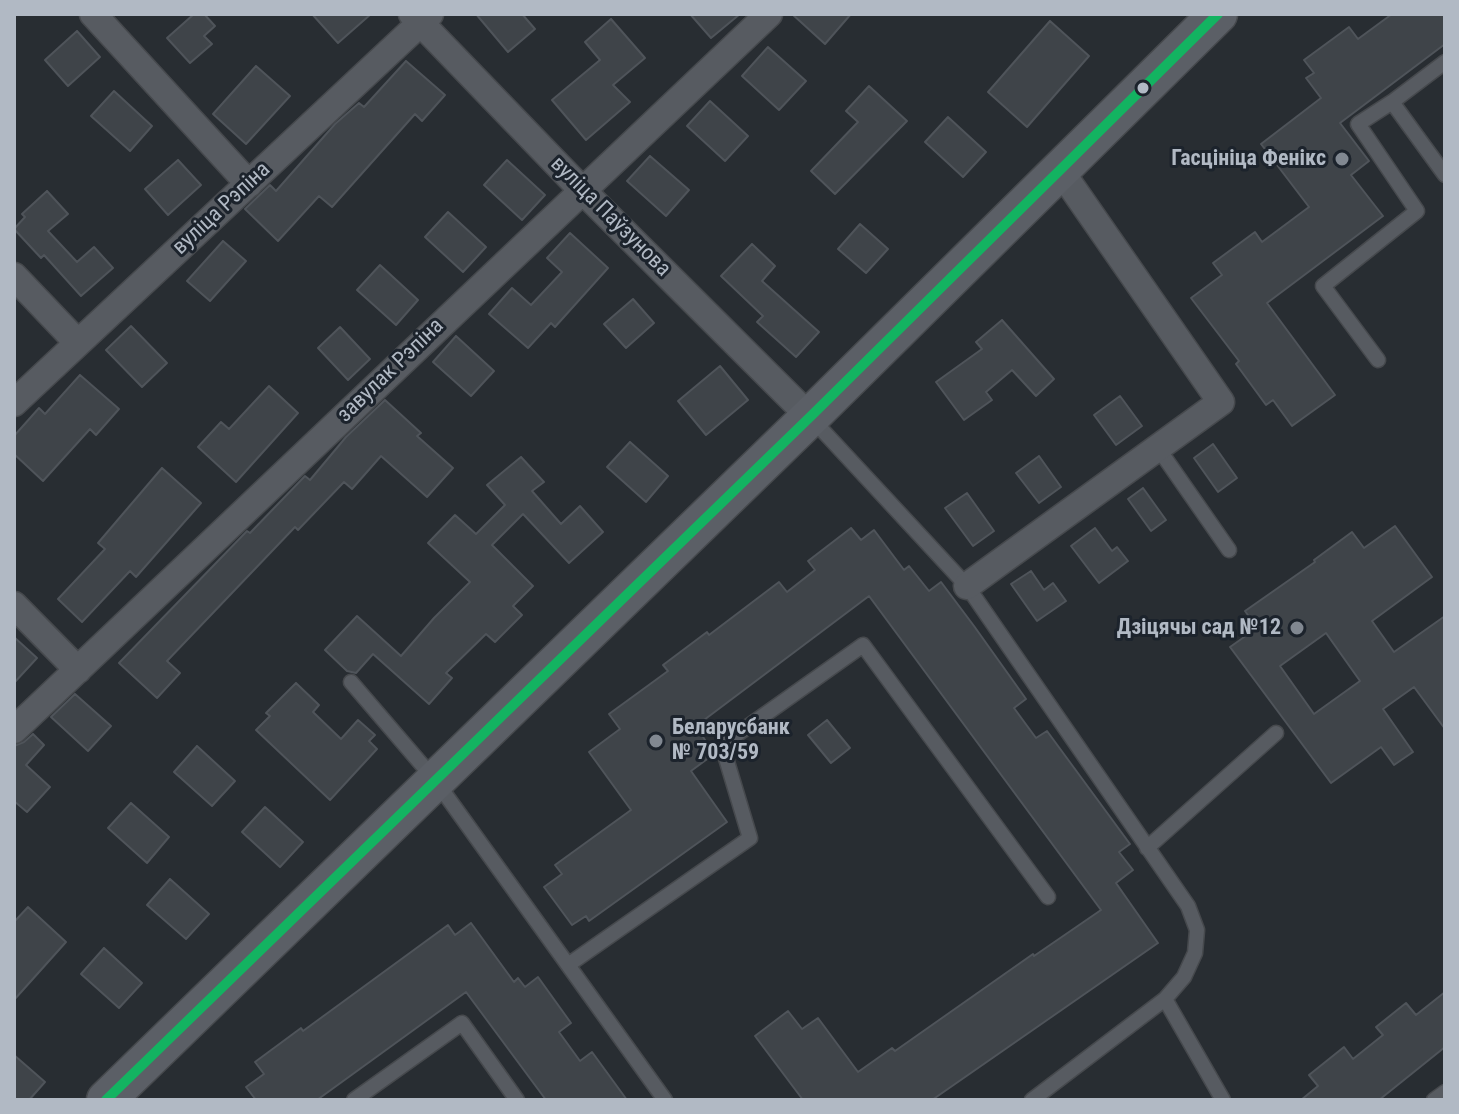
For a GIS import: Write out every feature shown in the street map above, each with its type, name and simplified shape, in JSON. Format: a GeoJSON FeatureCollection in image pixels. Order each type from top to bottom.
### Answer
{"type":"FeatureCollection","features":[{"type":"Feature","properties":{"kind":"main road"},"geometry":{"type":"LineString","coordinates":[[106,1100],[810,417],[1218,14]]}},
{"type":"Feature","properties":{"kind":"street"},"geometry":{"type":"LineString","coordinates":[[93,14],[249,184]]}},
{"type":"Feature","properties":{"kind":"street","name":"завулак Рэпіна"},"geometry":{"type":"LineString","coordinates":[[14,730],[769,14]]}},
{"type":"Feature","properties":{"kind":"street","name":"вуліца Рэпіна"},"geometry":{"type":"LineString","coordinates":[[14,403],[249,184],[421,17]]}},
{"type":"Feature","properties":{"kind":"street","name":"вуліца Паўзунова"},"geometry":{"type":"LineString","coordinates":[[421,17],[582,190],[810,417]]}},
{"type":"Feature","properties":{"kind":"street"},"geometry":{"type":"LineString","coordinates":[[967,586],[1221,402],[1060,170]]}},
{"type":"Feature","properties":{"kind":"street"},"geometry":{"type":"LineString","coordinates":[[14,276],[77,342]]}},
{"type":"Feature","properties":{"kind":"street"},"geometry":{"type":"LineString","coordinates":[[14,605],[78,670]]}},
{"type":"Feature","properties":{"kind":"lane"},"geometry":{"type":"LineString","coordinates":[[1378,360],[1323,286],[1417,211],[1358,124],[1445,62]]}},
{"type":"Feature","properties":{"kind":"lane"},"geometry":{"type":"LineString","coordinates":[[1392,102],[1445,175]]}},
{"type":"Feature","properties":{"kind":"lane"},"geometry":{"type":"LineString","coordinates":[[810,417],[967,586],[1188,906],[1197,930],[1195,953],[1184,977],[1165,999],[1032,1100]]}},
{"type":"Feature","properties":{"kind":"lane"},"geometry":{"type":"LineString","coordinates":[[1158,448],[1229,550]]}},
{"type":"Feature","properties":{"kind":"lane"},"geometry":{"type":"LineString","coordinates":[[568,965],[750,838],[722,745],[863,645],[1048,897]]}},
{"type":"Feature","properties":{"kind":"lane"},"geometry":{"type":"LineString","coordinates":[[351,682],[435,780],[665,1100]]}},
{"type":"Feature","properties":{"kind":"lane"},"geometry":{"type":"LineString","coordinates":[[1147,848],[1276,733]]}},
{"type":"Feature","properties":{"kind":"lane"},"geometry":{"type":"LineString","coordinates":[[1165,999],[1223,1100]]}},
{"type":"Feature","properties":{"kind":"lane"},"geometry":{"type":"LineString","coordinates":[[354,1100],[462,1023],[517,1100]]}},
{"type":"Feature","properties":{"kind":"lane"},"geometry":{"type":"LineString","coordinates":[[1434,1100],[1445,1092]]}},
{"type":"Feature","properties":{"kind":"building"},"geometry":{"type":"Polygon","coordinates":[[[194,14],[204,14],[215,26],[204,36],[212,44],[190,63],[167,38],[194,14]]]}},
{"type":"Feature","properties":{"kind":"building"},"geometry":{"type":"Polygon","coordinates":[[[312,14],[371,14],[338,43],[312,14]]]}},
{"type":"Feature","properties":{"kind":"building"},"geometry":{"type":"Polygon","coordinates":[[[476,14],[522,14],[535,29],[508,52],[476,14]]]}},
{"type":"Feature","properties":{"kind":"building"},"geometry":{"type":"Polygon","coordinates":[[[690,14],[740,14],[711,38],[690,14]]]}},
{"type":"Feature","properties":{"kind":"building"},"geometry":{"type":"Polygon","coordinates":[[[792,14],[851,14],[825,44],[792,14]]]}},
{"type":"Feature","properties":{"kind":"building"},"geometry":{"type":"Polygon","coordinates":[[[1392,14],[1445,14],[1445,44],[1340,123],[1369,161],[1351,175],[1383,216],[1267,303],[1335,395],[1292,426],[1273,400],[1266,405],[1236,364],[1239,361],[1191,298],[1222,275],[1213,263],[1255,232],[1262,242],[1309,207],[1261,144],[1321,98],[1306,78],[1314,73],[1304,60],[1349,27],[1358,39],[1392,14]]]}},
{"type":"Feature","properties":{"kind":"building"},"geometry":{"type":"Polygon","coordinates":[[[611,19],[645,58],[613,85],[630,102],[586,140],[552,100],[600,60],[585,42],[611,19]]]}},
{"type":"Feature","properties":{"kind":"building"},"geometry":{"type":"Polygon","coordinates":[[[1050,21],[1089,56],[1027,127],[988,92],[1050,21]]]}},
{"type":"Feature","properties":{"kind":"building"},"geometry":{"type":"Polygon","coordinates":[[[77,31],[100,57],[68,86],[45,60],[77,31]]]}},
{"type":"Feature","properties":{"kind":"building"},"geometry":{"type":"Polygon","coordinates":[[[768,47],[806,81],[779,110],[742,76],[768,47]]]}},
{"type":"Feature","properties":{"kind":"building"},"geometry":{"type":"Polygon","coordinates":[[[406,61],[445,95],[422,121],[415,114],[332,207],[319,196],[278,241],[245,209],[270,185],[276,191],[335,124],[359,103],[364,107],[406,61]]]}},
{"type":"Feature","properties":{"kind":"building"},"geometry":{"type":"Polygon","coordinates":[[[256,66],[290,96],[246,144],[213,114],[256,66]]]}},
{"type":"Feature","properties":{"kind":"building"},"geometry":{"type":"Polygon","coordinates":[[[869,86],[907,121],[835,194],[811,171],[858,122],[846,111],[869,86]]]}},
{"type":"Feature","properties":{"kind":"building"},"geometry":{"type":"Polygon","coordinates":[[[114,91],[152,126],[130,151],[91,116],[114,91]]]}},
{"type":"Feature","properties":{"kind":"building"},"geometry":{"type":"Polygon","coordinates":[[[710,101],[748,136],[725,161],[687,126],[710,101]]]}},
{"type":"Feature","properties":{"kind":"building"},"geometry":{"type":"Polygon","coordinates":[[[948,117],[986,152],[963,177],[925,142],[948,117]]]}},
{"type":"Feature","properties":{"kind":"building"},"geometry":{"type":"Polygon","coordinates":[[[650,156],[689,190],[666,216],[627,181],[650,156]]]}},
{"type":"Feature","properties":{"kind":"building"},"geometry":{"type":"Polygon","coordinates":[[[178,160],[201,185],[168,215],[145,189],[178,160]]]}},
{"type":"Feature","properties":{"kind":"building"},"geometry":{"type":"Polygon","coordinates":[[[507,160],[545,195],[522,220],[484,185],[507,160]]]}},
{"type":"Feature","properties":{"kind":"building"},"geometry":{"type":"Polygon","coordinates":[[[47,191],[68,214],[48,231],[77,262],[94,247],[113,268],[81,296],[44,255],[41,258],[14,229],[25,217],[22,214],[47,191]]]}},
{"type":"Feature","properties":{"kind":"building"},"geometry":{"type":"Polygon","coordinates":[[[448,212],[486,247],[463,272],[425,237],[448,212]]]}},
{"type":"Feature","properties":{"kind":"building"},"geometry":{"type":"Polygon","coordinates":[[[860,224],[888,249],[866,273],[838,249],[860,224]]]}},
{"type":"Feature","properties":{"kind":"building"},"geometry":{"type":"Polygon","coordinates":[[[570,233],[608,268],[555,327],[551,323],[528,348],[489,314],[512,288],[531,305],[562,272],[547,258],[570,233]]]}},
{"type":"Feature","properties":{"kind":"building"},"geometry":{"type":"Polygon","coordinates":[[[223,241],[246,261],[210,301],[187,281],[223,241]]]}},
{"type":"Feature","properties":{"kind":"building"},"geometry":{"type":"Polygon","coordinates":[[[752,244],[775,266],[762,281],[819,332],[796,357],[757,322],[763,316],[721,276],[752,244]]]}},
{"type":"Feature","properties":{"kind":"building"},"geometry":{"type":"Polygon","coordinates":[[[380,265],[418,300],[396,325],[357,290],[380,265]]]}},
{"type":"Feature","properties":{"kind":"building"},"geometry":{"type":"Polygon","coordinates":[[[633,299],[654,323],[626,348],[604,324],[633,299]]]}},
{"type":"Feature","properties":{"kind":"building"},"geometry":{"type":"Polygon","coordinates":[[[1002,320],[1054,379],[1036,396],[1012,370],[986,392],[992,400],[964,420],[936,382],[982,349],[976,342],[1002,320]]]}},
{"type":"Feature","properties":{"kind":"building"},"geometry":{"type":"Polygon","coordinates":[[[131,326],[167,363],[142,387],[106,350],[131,326]]]}},
{"type":"Feature","properties":{"kind":"building"},"geometry":{"type":"Polygon","coordinates":[[[340,327],[370,359],[348,380],[318,348],[340,327]]]}},
{"type":"Feature","properties":{"kind":"building"},"geometry":{"type":"Polygon","coordinates":[[[456,336],[494,371],[471,396],[433,362],[456,336]]]}},
{"type":"Feature","properties":{"kind":"building"},"geometry":{"type":"Polygon","coordinates":[[[720,366],[748,400],[706,435],[678,401],[720,366]]]}},
{"type":"Feature","properties":{"kind":"building"},"geometry":{"type":"Polygon","coordinates":[[[80,375],[119,409],[96,435],[90,429],[43,481],[14,454],[14,436],[39,408],[45,414],[80,375]]]}},
{"type":"Feature","properties":{"kind":"building"},"geometry":{"type":"Polygon","coordinates":[[[269,386],[298,413],[236,482],[198,447],[221,422],[229,429],[269,386]]]}},
{"type":"Feature","properties":{"kind":"building"},"geometry":{"type":"Polygon","coordinates":[[[1120,396],[1142,426],[1116,445],[1094,415],[1120,396]]]}},
{"type":"Feature","properties":{"kind":"building"},"geometry":{"type":"Polygon","coordinates":[[[385,400],[421,433],[417,436],[453,468],[427,497],[381,456],[352,489],[344,482],[298,530],[295,527],[167,661],[180,673],[157,698],[119,663],[247,531],[250,533],[305,476],[310,480],[346,437],[385,400]]]}},
{"type":"Feature","properties":{"kind":"building"},"geometry":{"type":"Polygon","coordinates":[[[630,442],[668,476],[646,502],[607,467],[630,442]]]}},
{"type":"Feature","properties":{"kind":"building"},"geometry":{"type":"Polygon","coordinates":[[[1213,444],[1237,478],[1218,492],[1194,458],[1213,444]]]}},
{"type":"Feature","properties":{"kind":"building"},"geometry":{"type":"Polygon","coordinates":[[[1039,456],[1061,487],[1039,503],[1016,473],[1039,456]]]}},
{"type":"Feature","properties":{"kind":"building"},"geometry":{"type":"Polygon","coordinates":[[[521,457],[544,482],[532,491],[561,524],[580,506],[603,532],[569,563],[523,514],[492,545],[533,586],[513,606],[522,615],[495,642],[486,634],[446,673],[452,678],[429,704],[373,654],[356,673],[347,671],[325,650],[357,616],[401,656],[470,582],[428,543],[455,515],[476,534],[505,505],[487,485],[521,457]]]}},
{"type":"Feature","properties":{"kind":"building"},"geometry":{"type":"Polygon","coordinates":[[[162,468],[201,503],[136,577],[130,571],[82,622],[58,599],[105,549],[98,543],[162,468]]]}},
{"type":"Feature","properties":{"kind":"building"},"geometry":{"type":"Polygon","coordinates":[[[1143,488],[1166,520],[1151,531],[1128,499],[1143,488]]]}},
{"type":"Feature","properties":{"kind":"building"},"geometry":{"type":"Polygon","coordinates":[[[967,493],[994,531],[973,546],[945,508],[967,493]]]}},
{"type":"Feature","properties":{"kind":"building"},"geometry":{"type":"Polygon","coordinates":[[[1395,526],[1432,577],[1372,621],[1394,652],[1445,616],[1445,729],[1414,687],[1383,709],[1413,752],[1394,765],[1381,747],[1331,783],[1230,647],[1257,628],[1245,611],[1314,560],[1352,532],[1364,548],[1395,526]],[[1326,633],[1280,666],[1314,714],[1360,681],[1326,633]]]}},
{"type":"Feature","properties":{"kind":"building"},"geometry":{"type":"Polygon","coordinates":[[[851,528],[861,540],[874,530],[904,570],[909,566],[929,591],[941,582],[974,626],[1026,699],[1014,708],[1036,738],[1047,731],[1130,844],[1119,852],[1133,870],[1116,883],[1158,943],[932,1100],[803,1100],[755,1036],[788,1011],[802,1029],[818,1018],[858,1072],[892,1048],[895,1051],[1101,910],[869,596],[696,726],[714,754],[691,771],[727,822],[589,921],[586,916],[572,925],[544,887],[562,874],[555,865],[631,810],[589,752],[620,729],[609,714],[668,671],[663,665],[779,582],[787,592],[815,570],[808,561],[851,528]]]}},
{"type":"Feature","properties":{"kind":"building"},"geometry":{"type":"Polygon","coordinates":[[[1095,528],[1112,551],[1117,547],[1128,561],[1099,583],[1071,546],[1095,528]]]}},
{"type":"Feature","properties":{"kind":"building"},"geometry":{"type":"Polygon","coordinates":[[[1031,571],[1044,590],[1053,583],[1066,601],[1037,621],[1011,584],[1031,571]]]}},
{"type":"Feature","properties":{"kind":"building"},"geometry":{"type":"Polygon","coordinates":[[[14,637],[37,658],[14,683],[14,637]]]}},
{"type":"Feature","properties":{"kind":"building"},"geometry":{"type":"Polygon","coordinates":[[[296,683],[319,705],[313,712],[341,739],[358,720],[375,735],[369,741],[377,749],[330,800],[256,730],[270,716],[266,713],[296,683]]]}},
{"type":"Feature","properties":{"kind":"building"},"geometry":{"type":"Polygon","coordinates":[[[75,694],[111,726],[88,751],[51,717],[75,694]]]}},
{"type":"Feature","properties":{"kind":"building"},"geometry":{"type":"Polygon","coordinates":[[[827,720],[850,748],[831,763],[808,735],[827,720]]]}},
{"type":"Feature","properties":{"kind":"building"},"geometry":{"type":"Polygon","coordinates":[[[33,734],[44,745],[26,765],[50,787],[27,812],[14,801],[14,746],[33,734]]]}},
{"type":"Feature","properties":{"kind":"building"},"geometry":{"type":"Polygon","coordinates":[[[197,746],[235,781],[212,806],[174,772],[197,746]]]}},
{"type":"Feature","properties":{"kind":"building"},"geometry":{"type":"Polygon","coordinates":[[[131,803],[169,837],[147,863],[108,828],[131,803]]]}},
{"type":"Feature","properties":{"kind":"building"},"geometry":{"type":"Polygon","coordinates":[[[265,807],[303,842],[280,867],[242,832],[265,807]]]}},
{"type":"Feature","properties":{"kind":"building"},"geometry":{"type":"Polygon","coordinates":[[[170,879],[209,914],[186,939],[147,905],[170,879]]]}},
{"type":"Feature","properties":{"kind":"building"},"geometry":{"type":"Polygon","coordinates":[[[28,907],[66,942],[14,1000],[14,922],[28,907]]]}},
{"type":"Feature","properties":{"kind":"building"},"geometry":{"type":"Polygon","coordinates":[[[471,923],[514,982],[518,978],[525,987],[538,977],[571,1023],[559,1032],[580,1061],[592,1052],[627,1100],[546,1100],[466,992],[317,1100],[256,1100],[246,1087],[264,1074],[255,1062],[301,1028],[303,1031],[448,925],[455,935],[471,923]]]}},
{"type":"Feature","properties":{"kind":"building"},"geometry":{"type":"Polygon","coordinates":[[[104,948],[142,983],[119,1008],[81,974],[104,948]]]}},
{"type":"Feature","properties":{"kind":"building"},"geometry":{"type":"Polygon","coordinates":[[[1445,992],[1445,1047],[1379,1100],[1301,1100],[1318,1086],[1309,1075],[1344,1047],[1353,1059],[1383,1035],[1376,1027],[1406,1003],[1416,1015],[1445,992]]]}},
{"type":"Feature","properties":{"kind":"building"},"geometry":{"type":"Polygon","coordinates":[[[14,1055],[45,1082],[29,1100],[14,1100],[14,1055]]]}},
{"type":"Feature","properties":{"kind":"transit line"},"geometry":{"type":"LineString","coordinates":[[106,1100],[810,417],[1218,14]]}},
{"type":"Feature","properties":{"kind":"place","name":"Гасцініца Фенікс"},"geometry":{"type":"Point","coordinates":[1342,159]}},
{"type":"Feature","properties":{"kind":"place","name":"Дзіцячы сад №12"},"geometry":{"type":"Point","coordinates":[1297,628]}},
{"type":"Feature","properties":{"kind":"place","name":"Беларусбанк № 703/59"},"geometry":{"type":"Point","coordinates":[656,741]}}]}
